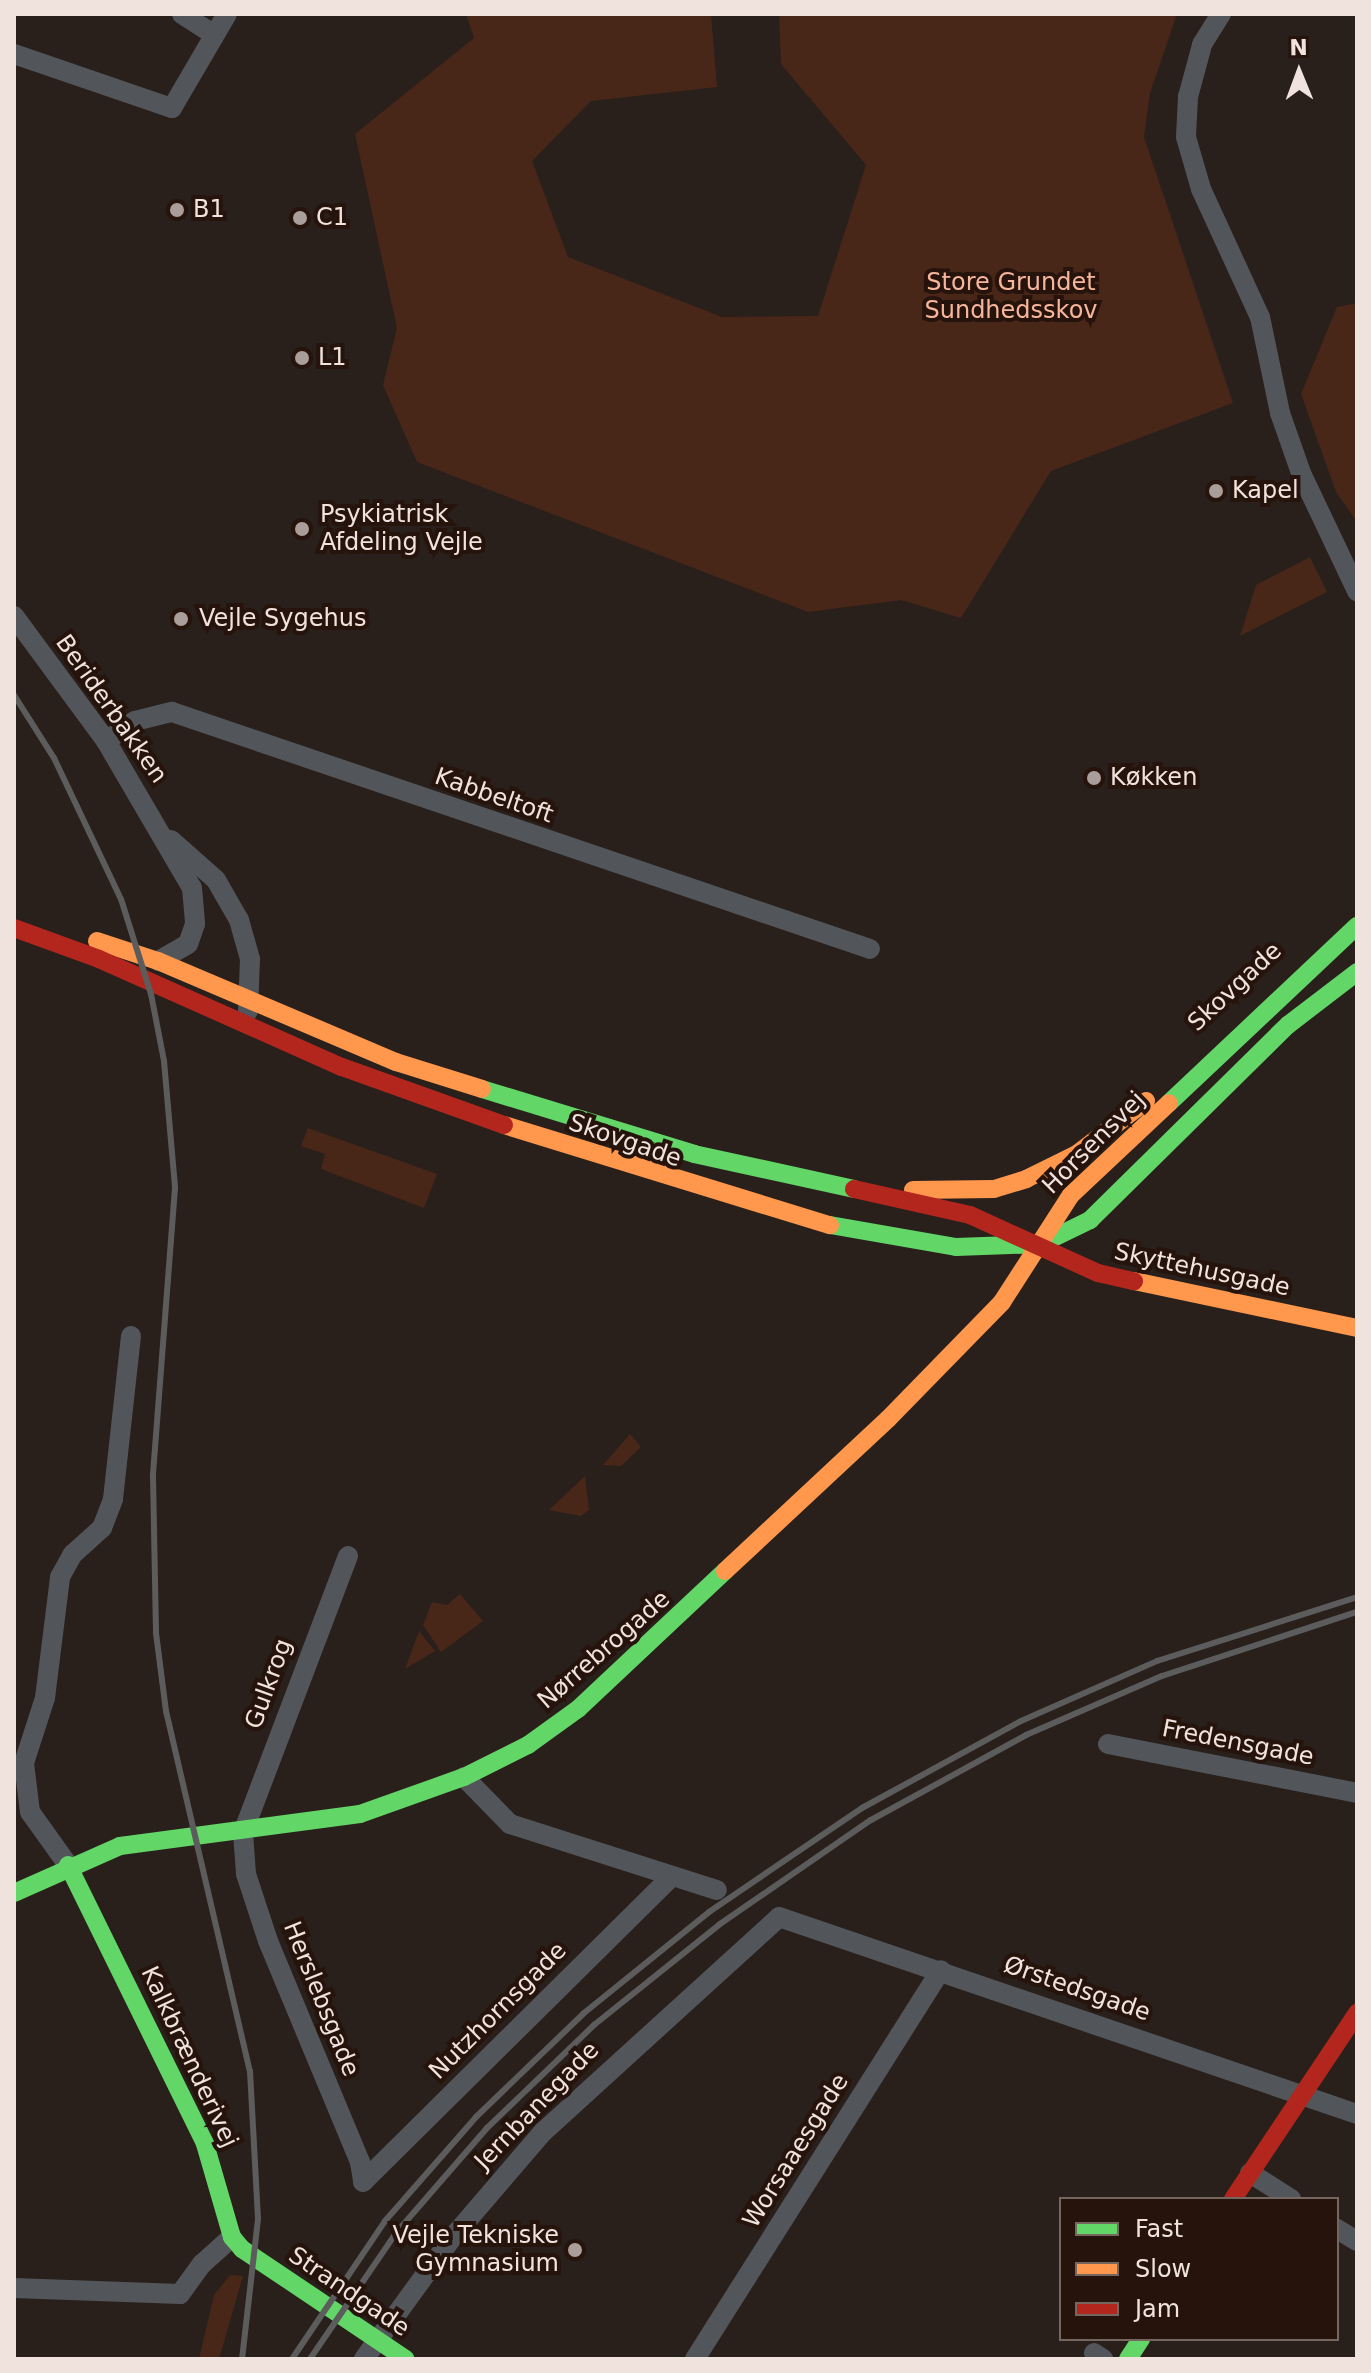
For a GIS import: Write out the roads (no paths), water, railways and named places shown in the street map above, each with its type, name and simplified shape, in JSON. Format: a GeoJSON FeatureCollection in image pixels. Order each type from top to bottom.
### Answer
{"type":"FeatureCollection","features":[{"type":"Feature","properties":{"kind":"main road","name":"Skovgade"},"geometry":{"type":"LineString","coordinates":[[14,910],[158,961],[396,1062],[694,1154],[970,1215],[1041,1244]]}},
{"type":"Feature","properties":{"kind":"main road","name":"Skovgade"},"geometry":{"type":"LineString","coordinates":[[837,1185],[994,1189],[1077,1154],[1179,1073],[1357,910]]}},
{"type":"Feature","properties":{"kind":"main road","name":"Horsensvej"},"geometry":{"type":"LineString","coordinates":[[1041,1244],[1071,1195],[1357,926]]}},
{"type":"Feature","properties":{"kind":"main road","name":"Skovgade"},"geometry":{"type":"LineString","coordinates":[[14,928],[244,1022],[342,1067],[504,1125],[805,1221],[956,1247],[1041,1244]]}},
{"type":"Feature","properties":{"kind":"main road","name":"Horsensvej"},"geometry":{"type":"LineString","coordinates":[[1041,1244],[1090,1220],[1288,1025],[1357,972]]}},
{"type":"Feature","properties":{"kind":"main road","name":"Skyttehusgade"},"geometry":{"type":"LineString","coordinates":[[1041,1244],[1098,1273],[1357,1328]]}},
{"type":"Feature","properties":{"kind":"main road","name":"Nørrebrogade"},"geometry":{"type":"LineString","coordinates":[[14,1893],[68,1865],[120,1846],[243,1833],[360,1814],[464,1777],[528,1745],[566,1718],[663,1632],[979,1326],[1041,1244]]}},
{"type":"Feature","properties":{"kind":"main road","name":"Kalkbrænderivej"},"geometry":{"type":"LineString","coordinates":[[68,1865],[205,2144],[232,2237]]}},
{"type":"Feature","properties":{"kind":"main road"},"geometry":{"type":"LineString","coordinates":[[1234,2197],[1357,2013]]}},
{"type":"Feature","properties":{"kind":"main road","name":"Strandgade"},"geometry":{"type":"LineString","coordinates":[[232,2237],[264,2264],[406,2359]]}},
{"type":"Feature","properties":{"kind":"main road"},"geometry":{"type":"LineString","coordinates":[[1128,2359],[1140,2341]]}},
{"type":"Feature","properties":{"kind":"street"},"geometry":{"type":"LineString","coordinates":[[182,14],[214,35]]}},
{"type":"Feature","properties":{"kind":"street"},"geometry":{"type":"LineString","coordinates":[[14,54],[172,108],[227,14]]}},
{"type":"Feature","properties":{"kind":"street"},"geometry":{"type":"LineString","coordinates":[[1221,14],[1202,45],[1188,97],[1186,137],[1201,189],[1260,317],[1280,413],[1301,473],[1357,591]]}},
{"type":"Feature","properties":{"kind":"street","name":"Beriderbakken"},"geometry":{"type":"LineString","coordinates":[[14,616],[106,741],[163,833],[192,888],[195,924],[188,944],[158,961]]}},
{"type":"Feature","properties":{"kind":"street","name":"Kabbeltoft"},"geometry":{"type":"LineString","coordinates":[[106,741],[135,721],[172,712],[870,949]]}},
{"type":"Feature","properties":{"kind":"street","name":"Beriderbakken"},"geometry":{"type":"LineString","coordinates":[[163,833],[216,880],[247,942],[252,1001],[244,1022]]}},
{"type":"Feature","properties":{"kind":"street"},"geometry":{"type":"LineString","coordinates":[[68,1865],[30,1812],[24,1763],[45,1698],[60,1577],[73,1554],[102,1528],[113,1499],[131,1336]]}},
{"type":"Feature","properties":{"kind":"street","name":"Gulkrog"},"geometry":{"type":"LineString","coordinates":[[243,1833],[348,1556]]}},
{"type":"Feature","properties":{"kind":"street","name":"Fredensgade"},"geometry":{"type":"LineString","coordinates":[[1108,1744],[1357,1793]]}},
{"type":"Feature","properties":{"kind":"street"},"geometry":{"type":"LineString","coordinates":[[464,1777],[510,1824],[717,1890]]}},
{"type":"Feature","properties":{"kind":"street","name":"Herslebsgade"},"geometry":{"type":"LineString","coordinates":[[243,1833],[246,1874],[268,1941],[360,2162],[363,2182]]}},
{"type":"Feature","properties":{"kind":"street","name":"Nutzhornsgade"},"geometry":{"type":"LineString","coordinates":[[363,2182],[671,1877]]}},
{"type":"Feature","properties":{"kind":"street","name":"Ørstedsgade"},"geometry":{"type":"LineString","coordinates":[[779,1917],[1357,2114]]}},
{"type":"Feature","properties":{"kind":"street","name":"Jernbanegade"},"geometry":{"type":"LineString","coordinates":[[364,2359],[452,2238],[543,2132],[779,1917]]}},
{"type":"Feature","properties":{"kind":"street","name":"Worsaaesgade"},"geometry":{"type":"LineString","coordinates":[[695,2359],[941,1970]]}},
{"type":"Feature","properties":{"kind":"street"},"geometry":{"type":"LineString","coordinates":[[1250,2173],[1288,2197]]}},
{"type":"Feature","properties":{"kind":"street"},"geometry":{"type":"LineString","coordinates":[[1339,2230],[1357,2241]]}},
{"type":"Feature","properties":{"kind":"street"},"geometry":{"type":"LineString","coordinates":[[14,2288],[180,2294],[202,2264],[232,2237]]}},
{"type":"Feature","properties":{"kind":"railway"},"geometry":{"type":"LineString","coordinates":[[14,695],[54,758],[121,899],[151,994],[164,1061],[175,1188],[153,1476],[156,1633],[166,1711],[250,2071],[258,2219],[242,2359]]}},
{"type":"Feature","properties":{"kind":"railway"},"geometry":{"type":"LineString","coordinates":[[292,2359],[385,2221],[476,2117],[584,2013],[709,1912],[862,1808],[1021,1721],[1157,1661],[1357,1597]]}},
{"type":"Feature","properties":{"kind":"railway"},"geometry":{"type":"LineString","coordinates":[[310,2359],[396,2233],[487,2128],[594,2025],[720,1924],[871,1820],[1026,1735],[1162,1676],[1357,1612]]}},
{"type":"Feature","properties":{"kind":"place","name":"B1"},"geometry":{"type":"Point","coordinates":[177,210]}},
{"type":"Feature","properties":{"kind":"place","name":"C1"},"geometry":{"type":"Point","coordinates":[300,218]}},
{"type":"Feature","properties":{"kind":"place","name":"L1"},"geometry":{"type":"Point","coordinates":[302,358]}},
{"type":"Feature","properties":{"kind":"place","name":"Kapel"},"geometry":{"type":"Point","coordinates":[1216,491]}},
{"type":"Feature","properties":{"kind":"place","name":"Psykiatrisk Afdeling Vejle"},"geometry":{"type":"Point","coordinates":[302,529]}},
{"type":"Feature","properties":{"kind":"place","name":"Vejle Sygehus"},"geometry":{"type":"Point","coordinates":[181,619]}},
{"type":"Feature","properties":{"kind":"place","name":"Køkken"},"geometry":{"type":"Point","coordinates":[1094,778]}},
{"type":"Feature","properties":{"kind":"place","name":"Vejle Tekniske Gymnasium"},"geometry":{"type":"Point","coordinates":[575,2250]}},
{"type":"Feature","properties":{"kind":"park label","name":"Store Grundet Sundhedsskov"},"geometry":{"type":"Point","coordinates":[1011,297]}}]}
